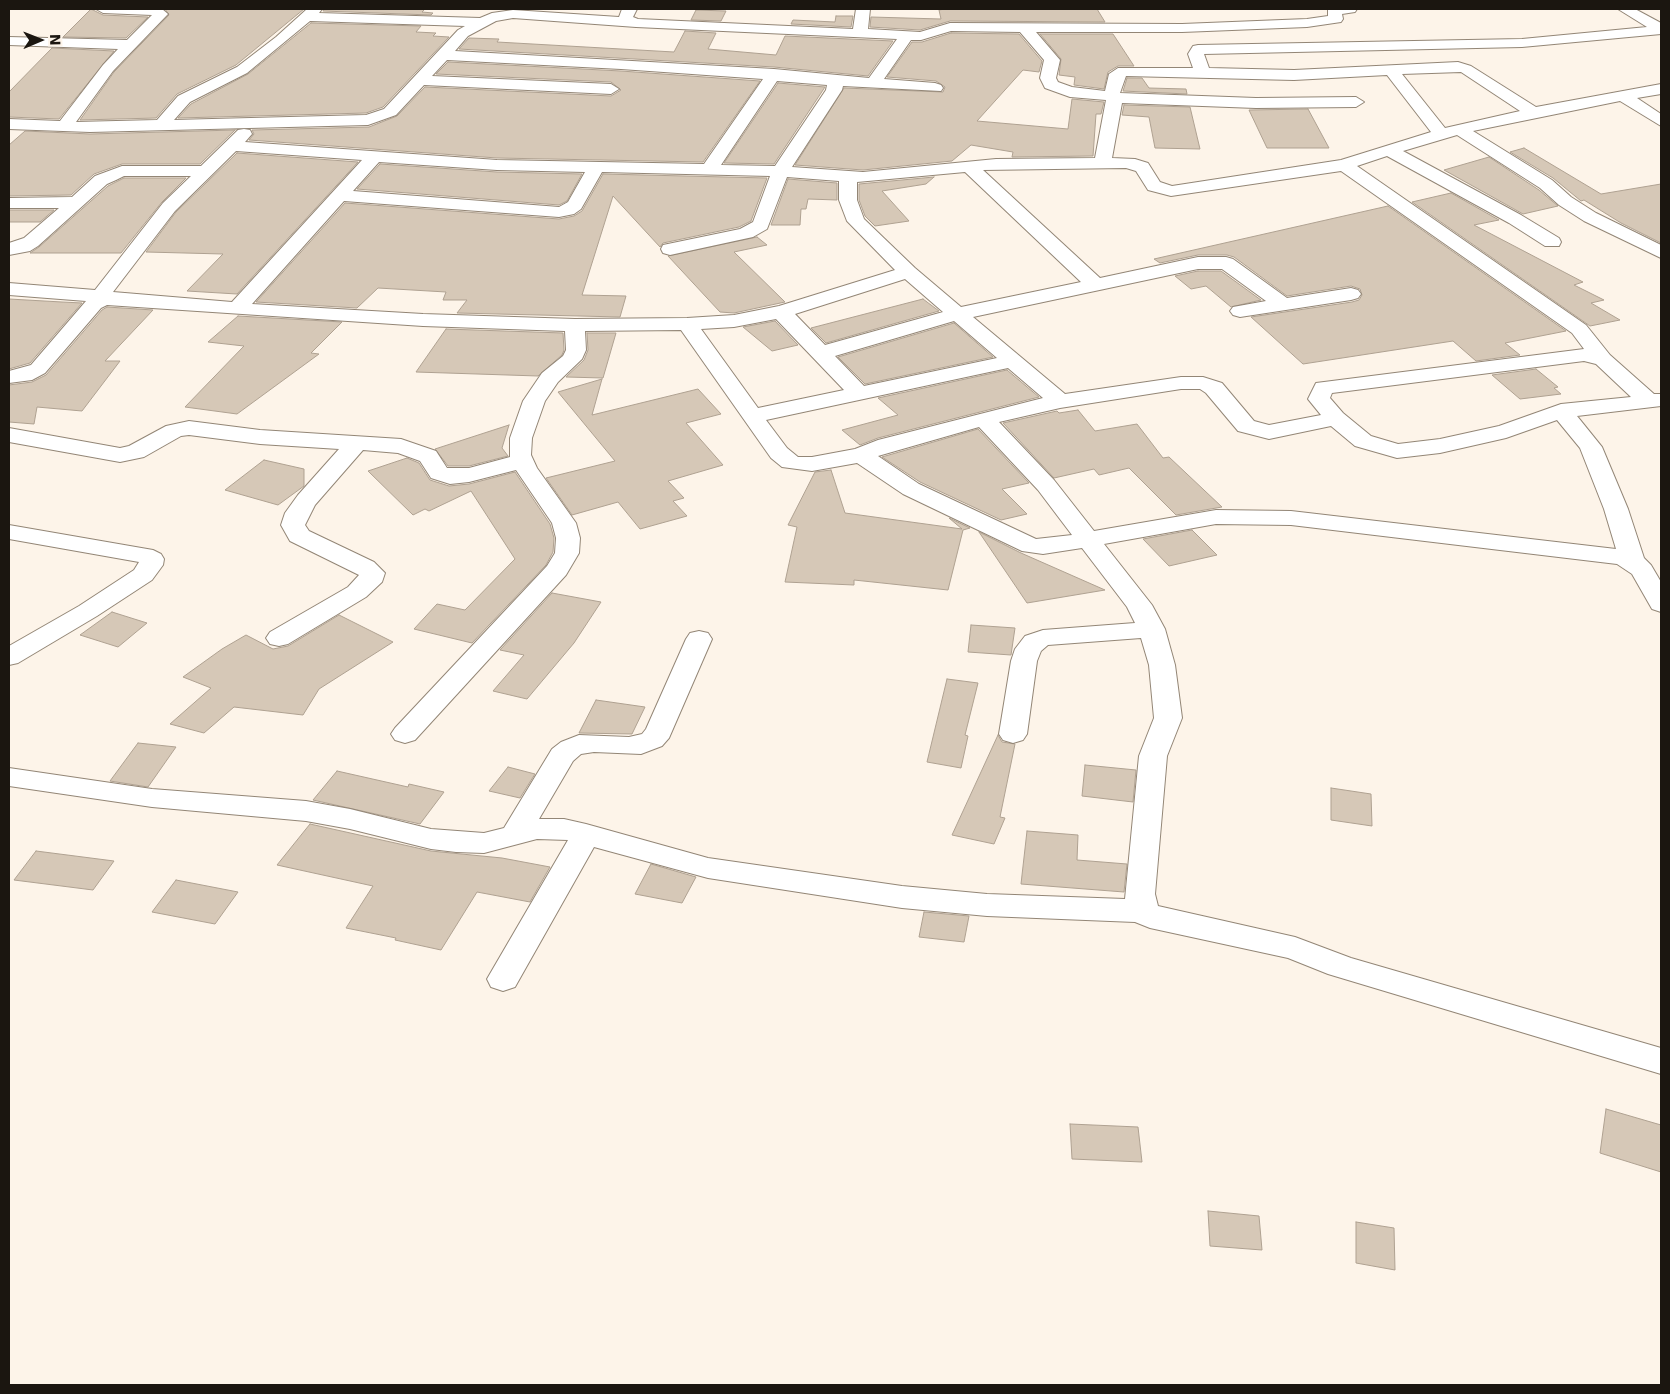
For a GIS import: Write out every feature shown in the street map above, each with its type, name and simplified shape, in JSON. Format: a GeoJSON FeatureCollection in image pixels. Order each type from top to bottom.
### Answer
{"type":"FeatureCollection","features":[{"type":"Feature","properties":{"kind":"street"},"geometry":{"type":"LineString","coordinates":[[64,127],[108,68],[161,14],[156,11],[103,9]]}},
{"type":"Feature","properties":{"kind":"street"},"geometry":{"type":"LineString","coordinates":[[384,19],[396,9]]}},
{"type":"Feature","properties":{"kind":"street"},"geometry":{"type":"LineString","coordinates":[[630,9],[626,13],[626,19],[636,23]]}},
{"type":"Feature","properties":{"kind":"street"},"geometry":{"type":"LineString","coordinates":[[860,34],[863,9]]}},
{"type":"Feature","properties":{"kind":"street"},"geometry":{"type":"LineString","coordinates":[[970,9],[976,27]]}},
{"type":"Feature","properties":{"kind":"street"},"geometry":{"type":"LineString","coordinates":[[1069,9],[1076,27]]}},
{"type":"Feature","properties":{"kind":"street"},"geometry":{"type":"LineString","coordinates":[[9,124],[64,127],[368,120],[390,112],[463,33],[482,22],[503,15],[513,14],[636,23],[860,34],[928,35],[950,27],[1211,28],[1290,24],[1336,19],[1332,10],[1350,9]]}},
{"type":"Feature","properties":{"kind":"street"},"geometry":{"type":"LineString","coordinates":[[1625,9],[1661,30]]}},
{"type":"Feature","properties":{"kind":"street"},"geometry":{"type":"LineString","coordinates":[[163,124],[175,107],[184,99],[242,70],[311,13],[384,19],[482,22]]}},
{"type":"Feature","properties":{"kind":"street"},"geometry":{"type":"LineString","coordinates":[[1025,28],[1052,60],[1048,78],[1051,84],[1070,92],[1111,97],[1256,103],[1356,102]]}},
{"type":"Feature","properties":{"kind":"street"},"geometry":{"type":"LineString","coordinates":[[1203,73],[1196,54],[1198,49],[1522,43],[1661,30]]}},
{"type":"Feature","properties":{"kind":"street"},"geometry":{"type":"LineString","coordinates":[[874,83],[907,35]]}},
{"type":"Feature","properties":{"kind":"street"},"geometry":{"type":"LineString","coordinates":[[9,41],[132,45]]}},
{"type":"Feature","properties":{"kind":"street"},"geometry":{"type":"LineString","coordinates":[[443,55],[774,74],[935,88]]}},
{"type":"Feature","properties":{"kind":"street"},"geometry":{"type":"LineString","coordinates":[[1103,163],[1114,101],[1111,97],[1119,72],[1294,75],[1447,67],[1466,69],[1534,112]]}},
{"type":"Feature","properties":{"kind":"street"},"geometry":{"type":"LineString","coordinates":[[1391,70],[1450,132],[1546,184],[1590,217],[1661,252]]}},
{"type":"Feature","properties":{"kind":"street"},"geometry":{"type":"LineString","coordinates":[[710,170],[774,74]]}},
{"type":"Feature","properties":{"kind":"street"},"geometry":{"type":"LineString","coordinates":[[419,80],[611,88]]}},
{"type":"Feature","properties":{"kind":"street"},"geometry":{"type":"LineString","coordinates":[[670,249],[746,233],[762,225],[780,171],[834,90],[835,84],[831,80]]}},
{"type":"Feature","properties":{"kind":"street"},"geometry":{"type":"LineString","coordinates":[[231,146],[497,165],[780,171],[848,176],[879,176],[968,166],[1135,164],[1142,167],[1154,186],[1171,191],[1344,166],[1450,132],[1534,112],[1661,89]]}},
{"type":"Feature","properties":{"kind":"street"},"geometry":{"type":"LineString","coordinates":[[1621,95],[1661,121]]}},
{"type":"Feature","properties":{"kind":"street"},"geometry":{"type":"LineString","coordinates":[[9,377],[24,375],[38,369],[97,300],[169,207],[204,171],[256,123]]}},
{"type":"Feature","properties":{"kind":"street"},"geometry":{"type":"LineString","coordinates":[[1390,151],[1552,242]]}},
{"type":"Feature","properties":{"kind":"street"},"geometry":{"type":"LineString","coordinates":[[237,309],[375,156]]}},
{"type":"Feature","properties":{"kind":"street"},"geometry":{"type":"LineString","coordinates":[[968,166],[1096,285]]}},
{"type":"Feature","properties":{"kind":"street"},"geometry":{"type":"LineString","coordinates":[[1344,166],[1580,329],[1603,359],[1654,400]]}},
{"type":"Feature","properties":{"kind":"street"},"geometry":{"type":"LineString","coordinates":[[340,195],[559,212],[568,210],[575,205],[596,168]]}},
{"type":"Feature","properties":{"kind":"street"},"geometry":{"type":"LineString","coordinates":[[11,251],[31,242],[101,180],[122,171],[204,171]]}},
{"type":"Feature","properties":{"kind":"street"},"geometry":{"type":"LineString","coordinates":[[848,176],[848,200],[856,221],[908,272],[1060,401]]}},
{"type":"Feature","properties":{"kind":"street"},"geometry":{"type":"LineString","coordinates":[[9,203],[77,202]]}},
{"type":"Feature","properties":{"kind":"street"},"geometry":{"type":"LineString","coordinates":[[821,353],[958,314],[1198,263],[1218,262],[1233,267],[1284,305]]}},
{"type":"Feature","properties":{"kind":"street"},"geometry":{"type":"LineString","coordinates":[[9,289],[97,300],[115,298],[237,309],[423,320],[575,326],[688,324],[734,321],[781,312],[822,301],[908,272]]}},
{"type":"Feature","properties":{"kind":"street"},"geometry":{"type":"LineString","coordinates":[[1240,311],[1352,294]]}},
{"type":"Feature","properties":{"kind":"street"},"geometry":{"type":"LineString","coordinates":[[781,312],[859,393]]}},
{"type":"Feature","properties":{"kind":"street"},"geometry":{"type":"LineString","coordinates":[[688,324],[778,453],[790,462],[812,464],[862,455],[886,445],[1060,401],[1159,385],[1204,383],[1214,388],[1227,406],[1246,426],[1269,432],[1291,429],[1335,418]]}},
{"type":"Feature","properties":{"kind":"street"},"geometry":{"type":"LineString","coordinates":[[406,734],[557,570],[567,553],[568,538],[564,523],[520,455],[521,438],[534,401],[550,378],[572,359],[576,350],[575,326]]}},
{"type":"Feature","properties":{"kind":"street"},"geometry":{"type":"LineString","coordinates":[[1603,359],[1584,355],[1446,374],[1415,375],[1324,388],[1319,399],[1335,418],[1363,441],[1397,450],[1440,446],[1506,431],[1561,411],[1654,400]]}},
{"type":"Feature","properties":{"kind":"street"},"geometry":{"type":"LineString","coordinates":[[752,416],[1012,361]]}},
{"type":"Feature","properties":{"kind":"street"},"geometry":{"type":"LineString","coordinates":[[1561,411],[1591,448],[1616,509],[1632,561]]}},
{"type":"Feature","properties":{"kind":"street"},"geometry":{"type":"LineString","coordinates":[[984,419],[1046,485],[1139,605],[1152,629],[1162,665],[1168,718],[1152,764],[1139,894],[1143,911],[1150,918],[1295,948],[1340,966],[1661,1062]]}},
{"type":"Feature","properties":{"kind":"street"},"geometry":{"type":"LineString","coordinates":[[9,435],[120,455],[136,452],[174,431],[189,428],[260,437],[401,446],[428,456],[440,473],[450,477],[469,475],[523,461]]}},
{"type":"Feature","properties":{"kind":"street"},"geometry":{"type":"LineString","coordinates":[[279,638],[357,592],[369,582],[372,573],[364,567],[298,536],[293,525],[296,513],[306,500],[358,443]]}},
{"type":"Feature","properties":{"kind":"street"},"geometry":{"type":"LineString","coordinates":[[862,455],[911,489],[1021,543],[1043,547],[1216,517],[1257,516],[1393,529],[1622,557],[1632,561],[1642,570],[1661,604]]}},
{"type":"Feature","properties":{"kind":"street"},"geometry":{"type":"LineString","coordinates":[[9,532],[144,555],[152,559],[151,565],[143,574],[88,611],[9,657]]}},
{"type":"Feature","properties":{"kind":"street"},"geometry":{"type":"LineString","coordinates":[[1013,734],[1024,661],[1028,649],[1034,642],[1043,638],[1152,629]]}},
{"type":"Feature","properties":{"kind":"street"},"geometry":{"type":"LineString","coordinates":[[514,836],[562,755],[571,748],[580,744],[594,743],[635,745],[652,740],[658,732],[699,638]]}},
{"type":"Feature","properties":{"kind":"street"},"geometry":{"type":"LineString","coordinates":[[9,777],[152,798],[306,811],[350,819],[431,839],[456,842],[484,843],[537,829],[564,830],[586,834],[708,868],[902,897],[1013,907],[1143,911]]}},
{"type":"Feature","properties":{"kind":"street"},"geometry":{"type":"LineString","coordinates":[[503,979],[586,834]]}},
{"type":"Feature","properties":{"kind":"building"},"geometry":{"type":"Polygon","coordinates":[[[91,9],[103,15],[148,17],[126,38],[63,37],[91,9]]]}},
{"type":"Feature","properties":{"kind":"building"},"geometry":{"type":"Polygon","coordinates":[[[165,9],[304,9],[236,65],[177,94],[156,118],[80,120],[114,72],[169,15],[165,9]]]}},
{"type":"Feature","properties":{"kind":"building"},"geometry":{"type":"Polygon","coordinates":[[[324,9],[425,9],[422,12],[433,13],[431,15],[323,11],[324,9]]]}},
{"type":"Feature","properties":{"kind":"building"},"geometry":{"type":"Polygon","coordinates":[[[1097,9],[1105,22],[950,21],[920,30],[870,27],[871,17],[941,19],[939,10],[1097,9]]]}},
{"type":"Feature","properties":{"kind":"building"},"geometry":{"type":"Polygon","coordinates":[[[696,10],[726,11],[721,21],[691,20],[696,10]]]}},
{"type":"Feature","properties":{"kind":"building"},"geometry":{"type":"Polygon","coordinates":[[[836,16],[853,16],[851,27],[791,24],[793,20],[835,22],[836,16]]]}},
{"type":"Feature","properties":{"kind":"building"},"geometry":{"type":"Polygon","coordinates":[[[311,23],[421,26],[416,32],[436,33],[433,36],[449,37],[383,107],[366,113],[178,118],[191,104],[248,74],[311,23]]]}},
{"type":"Feature","properties":{"kind":"building"},"geometry":{"type":"Polygon","coordinates":[[[685,31],[716,33],[708,49],[776,55],[785,36],[893,41],[868,76],[774,67],[459,49],[469,38],[499,39],[497,42],[674,52],[685,31]]]}},
{"type":"Feature","properties":{"kind":"building"},"geometry":{"type":"Polygon","coordinates":[[[951,33],[1019,34],[1042,61],[1039,72],[1023,70],[977,121],[1068,129],[1072,99],[1104,102],[1101,114],[1096,114],[1093,156],[1012,157],[1013,152],[971,145],[952,161],[863,170],[795,165],[844,88],[943,92],[945,87],[936,81],[887,77],[912,42],[922,42],[951,33]]]}},
{"type":"Feature","properties":{"kind":"building"},"geometry":{"type":"Polygon","coordinates":[[[1040,34],[1113,34],[1134,66],[1118,66],[1108,72],[1104,89],[1074,85],[1075,77],[1059,75],[1061,59],[1040,34]]]}},
{"type":"Feature","properties":{"kind":"building"},"geometry":{"type":"Polygon","coordinates":[[[52,48],[114,51],[59,119],[9,117],[9,92],[52,48]]]}},
{"type":"Feature","properties":{"kind":"building"},"geometry":{"type":"Polygon","coordinates":[[[448,62],[621,71],[760,81],[703,162],[497,158],[249,140],[254,134],[252,130],[369,127],[397,116],[425,87],[611,96],[621,90],[611,82],[436,74],[448,62]]]}},
{"type":"Feature","properties":{"kind":"building"},"geometry":{"type":"Polygon","coordinates":[[[1127,78],[1142,78],[1149,88],[1186,89],[1187,94],[1123,91],[1127,78]]]}},
{"type":"Feature","properties":{"kind":"building"},"geometry":{"type":"Polygon","coordinates":[[[778,83],[825,87],[774,164],[724,163],[778,83]]]}},
{"type":"Feature","properties":{"kind":"building"},"geometry":{"type":"Polygon","coordinates":[[[1124,105],[1190,107],[1200,149],[1155,148],[1149,117],[1122,115],[1124,105]]]}},
{"type":"Feature","properties":{"kind":"building"},"geometry":{"type":"Polygon","coordinates":[[[1308,109],[1329,148],[1267,148],[1249,110],[1308,109]]]}},
{"type":"Feature","properties":{"kind":"building"},"geometry":{"type":"Polygon","coordinates":[[[235,130],[200,164],[122,164],[94,174],[71,195],[9,196],[9,145],[25,131],[90,134],[235,130]]]}},
{"type":"Feature","properties":{"kind":"building"},"geometry":{"type":"Polygon","coordinates":[[[1524,148],[1601,194],[1661,184],[1661,243],[1621,223],[1584,200],[1581,201],[1553,178],[1510,152],[1524,148]]]}},
{"type":"Feature","properties":{"kind":"building"},"geometry":{"type":"Polygon","coordinates":[[[237,153],[358,162],[237,294],[187,291],[223,254],[146,252],[176,212],[237,153]]]}},
{"type":"Feature","properties":{"kind":"building"},"geometry":{"type":"Polygon","coordinates":[[[1489,157],[1539,190],[1558,206],[1523,214],[1444,170],[1489,157]]]}},
{"type":"Feature","properties":{"kind":"building"},"geometry":{"type":"Polygon","coordinates":[[[380,164],[497,172],[582,174],[567,201],[559,205],[357,189],[380,164]]]}},
{"type":"Feature","properties":{"kind":"building"},"geometry":{"type":"Polygon","coordinates":[[[603,174],[767,178],[751,221],[739,227],[663,243],[660,247],[613,196],[582,295],[626,296],[620,317],[457,313],[467,300],[443,300],[446,292],[378,288],[357,308],[256,302],[345,203],[559,219],[574,216],[582,211],[603,174]]]}},
{"type":"Feature","properties":{"kind":"building"},"geometry":{"type":"Polygon","coordinates":[[[934,177],[926,184],[882,191],[909,221],[875,226],[865,216],[859,200],[859,184],[934,177]]]}},
{"type":"Feature","properties":{"kind":"building"},"geometry":{"type":"Polygon","coordinates":[[[124,178],[186,178],[162,202],[121,253],[30,253],[108,186],[124,178]]]}},
{"type":"Feature","properties":{"kind":"building"},"geometry":{"type":"Polygon","coordinates":[[[788,179],[837,183],[837,200],[808,199],[806,209],[801,209],[800,225],[771,225],[788,179]]]}},
{"type":"Feature","properties":{"kind":"building"},"geometry":{"type":"Polygon","coordinates":[[[1451,193],[1499,220],[1474,225],[1583,282],[1574,285],[1604,300],[1591,303],[1620,320],[1590,326],[1412,202],[1451,193]]]}},
{"type":"Feature","properties":{"kind":"building"},"geometry":{"type":"Polygon","coordinates":[[[1388,206],[1566,331],[1505,343],[1520,355],[1476,361],[1453,341],[1303,364],[1251,317],[1352,302],[1359,300],[1362,295],[1360,289],[1351,286],[1287,296],[1234,257],[1227,255],[1198,255],[1160,263],[1154,259],[1388,206]]]}},
{"type":"Feature","properties":{"kind":"building"},"geometry":{"type":"Polygon","coordinates":[[[9,210],[54,210],[40,222],[9,222],[9,210]]]}},
{"type":"Feature","properties":{"kind":"building"},"geometry":{"type":"Polygon","coordinates":[[[757,237],[767,245],[734,252],[785,302],[734,313],[720,312],[668,256],[757,237]]]}},
{"type":"Feature","properties":{"kind":"building"},"geometry":{"type":"Polygon","coordinates":[[[1198,271],[1221,271],[1261,300],[1231,307],[1206,286],[1191,289],[1175,276],[1198,271]]]}},
{"type":"Feature","properties":{"kind":"building"},"geometry":{"type":"Polygon","coordinates":[[[9,299],[82,303],[30,363],[9,369],[9,299]]]}},
{"type":"Feature","properties":{"kind":"building"},"geometry":{"type":"Polygon","coordinates":[[[923,299],[939,311],[826,343],[811,328],[923,299]]]}},
{"type":"Feature","properties":{"kind":"building"},"geometry":{"type":"Polygon","coordinates":[[[107,307],[153,310],[105,361],[120,361],[82,411],[37,407],[34,424],[9,422],[9,385],[32,382],[46,375],[102,310],[107,307]]]}},
{"type":"Feature","properties":{"kind":"building"},"geometry":{"type":"Polygon","coordinates":[[[238,316],[342,322],[311,353],[319,354],[237,414],[185,407],[244,346],[208,342],[238,316]]]}},
{"type":"Feature","properties":{"kind":"building"},"geometry":{"type":"Polygon","coordinates":[[[775,321],[798,345],[772,351],[743,327],[775,321]]]}},
{"type":"Feature","properties":{"kind":"building"},"geometry":{"type":"Polygon","coordinates":[[[954,323],[993,357],[865,384],[838,357],[954,323]]]}},
{"type":"Feature","properties":{"kind":"building"},"geometry":{"type":"Polygon","coordinates":[[[446,329],[563,333],[564,350],[562,355],[538,376],[416,372],[446,329]]]}},
{"type":"Feature","properties":{"kind":"building"},"geometry":{"type":"Polygon","coordinates":[[[587,333],[616,333],[603,378],[566,377],[584,360],[588,350],[587,333]]]}},
{"type":"Feature","properties":{"kind":"building"},"geometry":{"type":"Polygon","coordinates":[[[1536,369],[1558,387],[1554,388],[1561,394],[1520,399],[1492,375],[1536,369]]]}},
{"type":"Feature","properties":{"kind":"building"},"geometry":{"type":"Polygon","coordinates":[[[1007,370],[1039,397],[878,438],[860,445],[842,430],[898,415],[878,398],[1007,370]]]}},
{"type":"Feature","properties":{"kind":"building"},"geometry":{"type":"Polygon","coordinates":[[[602,379],[592,415],[698,389],[721,414],[686,423],[723,465],[668,481],[684,498],[673,501],[687,516],[640,529],[618,502],[572,515],[546,478],[615,461],[558,392],[602,379]]]}},
{"type":"Feature","properties":{"kind":"building"},"geometry":{"type":"Polygon","coordinates":[[[1078,410],[1095,431],[1137,424],[1163,458],[1169,457],[1222,507],[1176,515],[1129,468],[1099,475],[1094,469],[1054,478],[1003,423],[1057,411],[1059,413],[1078,410]]]}},
{"type":"Feature","properties":{"kind":"building"},"geometry":{"type":"Polygon","coordinates":[[[509,425],[502,448],[508,456],[469,466],[448,466],[435,449],[509,425]]]}},
{"type":"Feature","properties":{"kind":"building"},"geometry":{"type":"Polygon","coordinates":[[[978,429],[1029,483],[1002,489],[1027,514],[1001,520],[920,482],[882,457],[978,429]]]}},
{"type":"Feature","properties":{"kind":"building"},"geometry":{"type":"Polygon","coordinates":[[[407,458],[419,463],[430,480],[449,486],[469,484],[515,472],[550,524],[554,538],[553,552],[546,565],[472,643],[414,629],[437,604],[465,610],[515,559],[471,491],[429,511],[425,509],[413,515],[368,471],[407,458]]]}},
{"type":"Feature","properties":{"kind":"building"},"geometry":{"type":"Polygon","coordinates":[[[264,460],[304,469],[304,486],[278,505],[225,490],[264,460]]]}},
{"type":"Feature","properties":{"kind":"building"},"geometry":{"type":"Polygon","coordinates":[[[831,470],[845,513],[962,529],[949,518],[970,528],[963,530],[948,590],[854,580],[854,585],[785,582],[797,527],[788,525],[815,472],[831,470]]]}},
{"type":"Feature","properties":{"kind":"building"},"geometry":{"type":"Polygon","coordinates":[[[1192,530],[1217,555],[1169,566],[1143,539],[1192,530]]]}},
{"type":"Feature","properties":{"kind":"building"},"geometry":{"type":"Polygon","coordinates":[[[979,532],[1021,553],[1105,590],[1027,603],[979,532]]]}},
{"type":"Feature","properties":{"kind":"building"},"geometry":{"type":"Polygon","coordinates":[[[552,593],[601,602],[574,643],[527,699],[493,691],[524,655],[500,650],[552,593]]]}},
{"type":"Feature","properties":{"kind":"building"},"geometry":{"type":"Polygon","coordinates":[[[112,612],[147,623],[118,647],[80,635],[112,612]]]}},
{"type":"Feature","properties":{"kind":"building"},"geometry":{"type":"Polygon","coordinates":[[[339,615],[393,642],[319,689],[303,715],[234,707],[204,733],[170,724],[211,688],[183,677],[222,649],[246,635],[273,649],[288,646],[339,615]]]}},
{"type":"Feature","properties":{"kind":"building"},"geometry":{"type":"Polygon","coordinates":[[[971,625],[1015,628],[1011,655],[968,652],[971,625]]]}},
{"type":"Feature","properties":{"kind":"building"},"geometry":{"type":"Polygon","coordinates":[[[947,679],[978,683],[965,735],[968,736],[961,768],[927,762],[947,679]]]}},
{"type":"Feature","properties":{"kind":"building"},"geometry":{"type":"Polygon","coordinates":[[[596,700],[645,707],[632,734],[579,733],[596,700]]]}},
{"type":"Feature","properties":{"kind":"building"},"geometry":{"type":"Polygon","coordinates":[[[998,735],[1002,742],[1015,744],[1000,817],[1005,818],[994,844],[952,835],[998,735]]]}},
{"type":"Feature","properties":{"kind":"building"},"geometry":{"type":"Polygon","coordinates":[[[138,743],[176,747],[148,787],[110,781],[138,743]]]}},
{"type":"Feature","properties":{"kind":"building"},"geometry":{"type":"Polygon","coordinates":[[[1085,765],[1136,770],[1133,802],[1082,796],[1085,765]]]}},
{"type":"Feature","properties":{"kind":"building"},"geometry":{"type":"Polygon","coordinates":[[[508,767],[535,774],[520,798],[489,791],[508,767]]]}},
{"type":"Feature","properties":{"kind":"building"},"geometry":{"type":"Polygon","coordinates":[[[337,771],[408,787],[409,784],[444,792],[420,824],[313,800],[337,771]]]}},
{"type":"Feature","properties":{"kind":"building"},"geometry":{"type":"Polygon","coordinates":[[[1331,788],[1371,794],[1372,826],[1331,820],[1331,788]]]}},
{"type":"Feature","properties":{"kind":"building"},"geometry":{"type":"Polygon","coordinates":[[[310,824],[431,851],[502,858],[550,867],[530,902],[477,892],[441,950],[395,940],[396,938],[346,928],[373,886],[277,865],[310,824]]]}},
{"type":"Feature","properties":{"kind":"building"},"geometry":{"type":"Polygon","coordinates":[[[1027,831],[1078,835],[1077,860],[1127,864],[1124,892],[1021,884],[1027,831]]]}},
{"type":"Feature","properties":{"kind":"building"},"geometry":{"type":"Polygon","coordinates":[[[36,851],[114,861],[93,890],[14,880],[36,851]]]}},
{"type":"Feature","properties":{"kind":"building"},"geometry":{"type":"Polygon","coordinates":[[[651,864],[696,877],[682,903],[635,894],[651,864]]]}},
{"type":"Feature","properties":{"kind":"building"},"geometry":{"type":"Polygon","coordinates":[[[176,880],[238,892],[215,924],[152,912],[176,880]]]}},
{"type":"Feature","properties":{"kind":"building"},"geometry":{"type":"Polygon","coordinates":[[[924,912],[969,916],[964,942],[919,937],[924,912]]]}},
{"type":"Feature","properties":{"kind":"building"},"geometry":{"type":"Polygon","coordinates":[[[1606,1109],[1661,1125],[1661,1172],[1600,1153],[1606,1109]]]}},
{"type":"Feature","properties":{"kind":"building"},"geometry":{"type":"Polygon","coordinates":[[[1070,1124],[1138,1127],[1142,1162],[1072,1159],[1070,1124]]]}},
{"type":"Feature","properties":{"kind":"building"},"geometry":{"type":"Polygon","coordinates":[[[1208,1211],[1259,1216],[1262,1250],[1210,1246],[1208,1211]]]}},
{"type":"Feature","properties":{"kind":"building"},"geometry":{"type":"Polygon","coordinates":[[[1356,1222],[1394,1228],[1395,1270],[1356,1263],[1356,1222]]]}}]}
